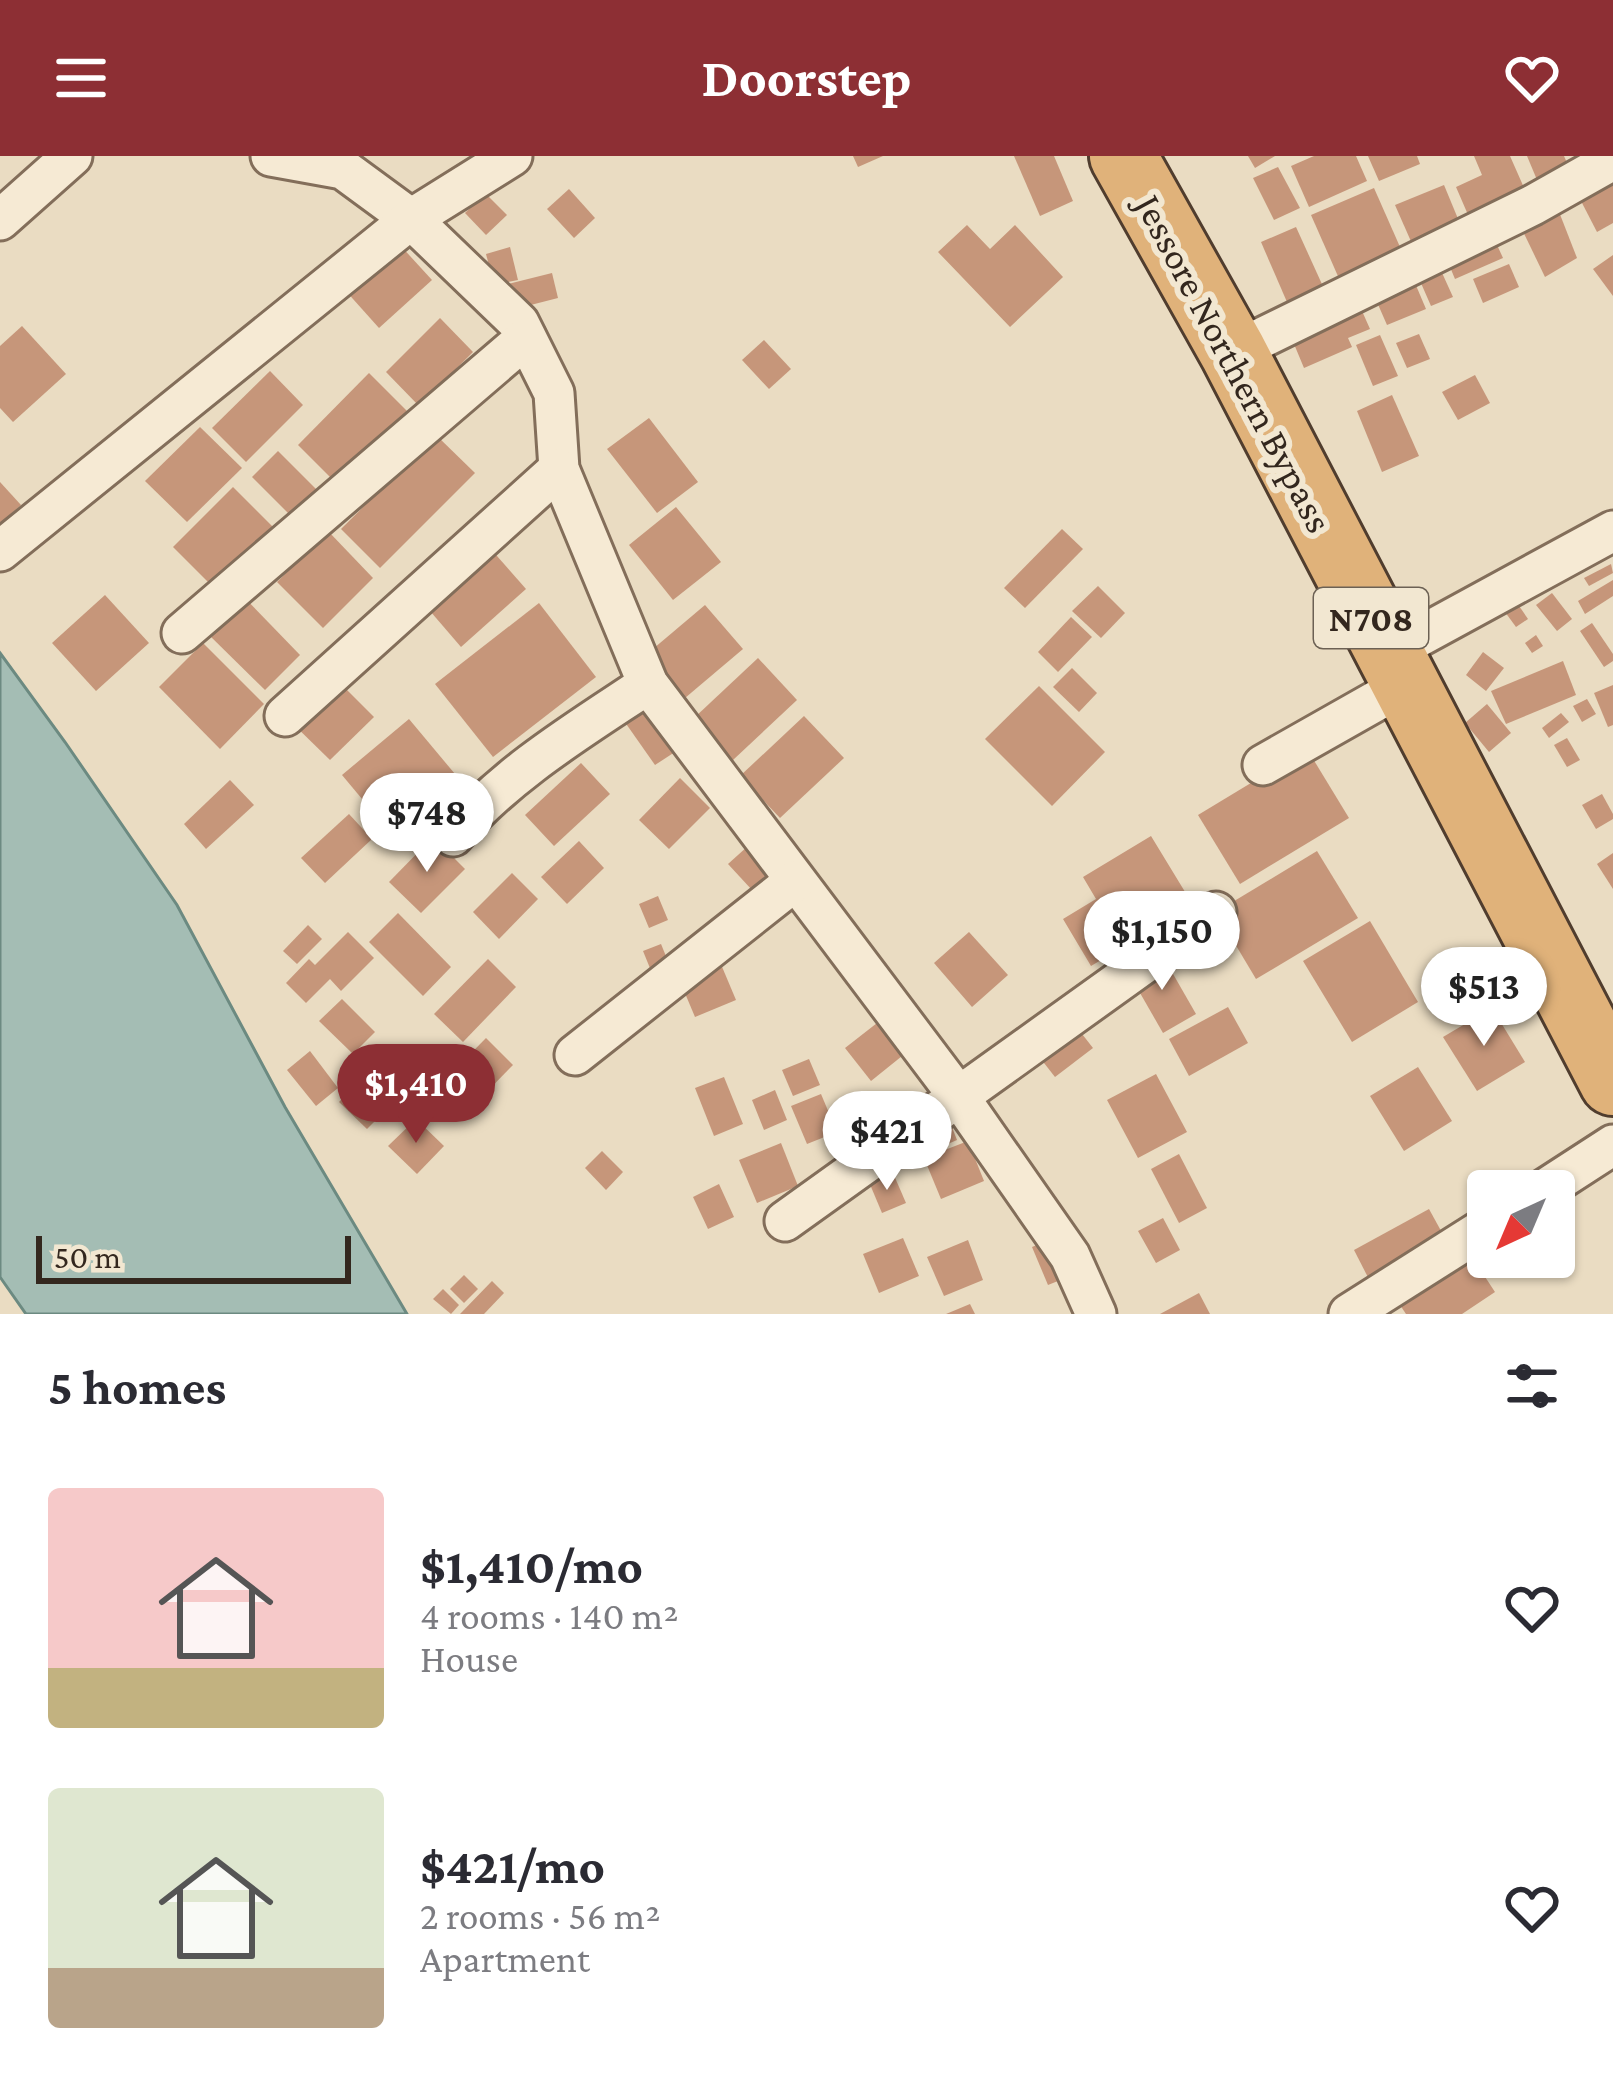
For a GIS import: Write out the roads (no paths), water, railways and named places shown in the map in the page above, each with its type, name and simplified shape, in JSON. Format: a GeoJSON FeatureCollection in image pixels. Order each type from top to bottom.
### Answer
{"type":"FeatureCollection","features":[{"type":"Feature","properties":{"kind":"highway","name":"Jessore Northern Bypass"},"geometry":{"type":"LineString","coordinates":[[1123,156],[1233,352],[1613,1082]]}},
{"type":"Feature","properties":{"kind":"street"},"geometry":{"type":"LineString","coordinates":[[9,197],[72,156]]}},
{"type":"Feature","properties":{"kind":"street"},"geometry":{"type":"LineString","coordinates":[[271,156],[343,170],[411,218],[518,323],[554,393],[559,469],[648,684],[959,1097],[1070,1256],[1096,1314]]}},
{"type":"Feature","properties":{"kind":"street"},"geometry":{"type":"LineString","coordinates":[[0,550],[411,218],[512,156]]}},
{"type":"Feature","properties":{"kind":"street"},"geometry":{"type":"LineString","coordinates":[[1233,352],[1533,205],[1613,160]]}},
{"type":"Feature","properties":{"kind":"street"},"geometry":{"type":"LineString","coordinates":[[182,633],[526,338]]}},
{"type":"Feature","properties":{"kind":"street"},"geometry":{"type":"LineString","coordinates":[[285,716],[559,469]]}},
{"type":"Feature","properties":{"kind":"street"},"geometry":{"type":"LineString","coordinates":[[1263,765],[1398,668],[1613,531]]}},
{"type":"Feature","properties":{"kind":"street"},"geometry":{"type":"LineString","coordinates":[[453,836],[477,807],[533,761],[648,684]]}},
{"type":"Feature","properties":{"kind":"street"},"geometry":{"type":"LineString","coordinates":[[575,1055],[795,881]]}},
{"type":"Feature","properties":{"kind":"street"},"geometry":{"type":"LineString","coordinates":[[785,1221],[1216,912]]}},
{"type":"Feature","properties":{"kind":"street"},"geometry":{"type":"LineString","coordinates":[[1574,1170],[1613,1145]]}},
{"type":"Feature","properties":{"kind":"street"},"geometry":{"type":"LineString","coordinates":[[1349,1314],[1467,1239]]}},
{"type":"Feature","properties":{"kind":"water"},"geometry":{"type":"Polygon","coordinates":[[[0,653],[177,905],[285,1107],[407,1314],[26,1314],[0,1277],[0,653]]]}}]}
